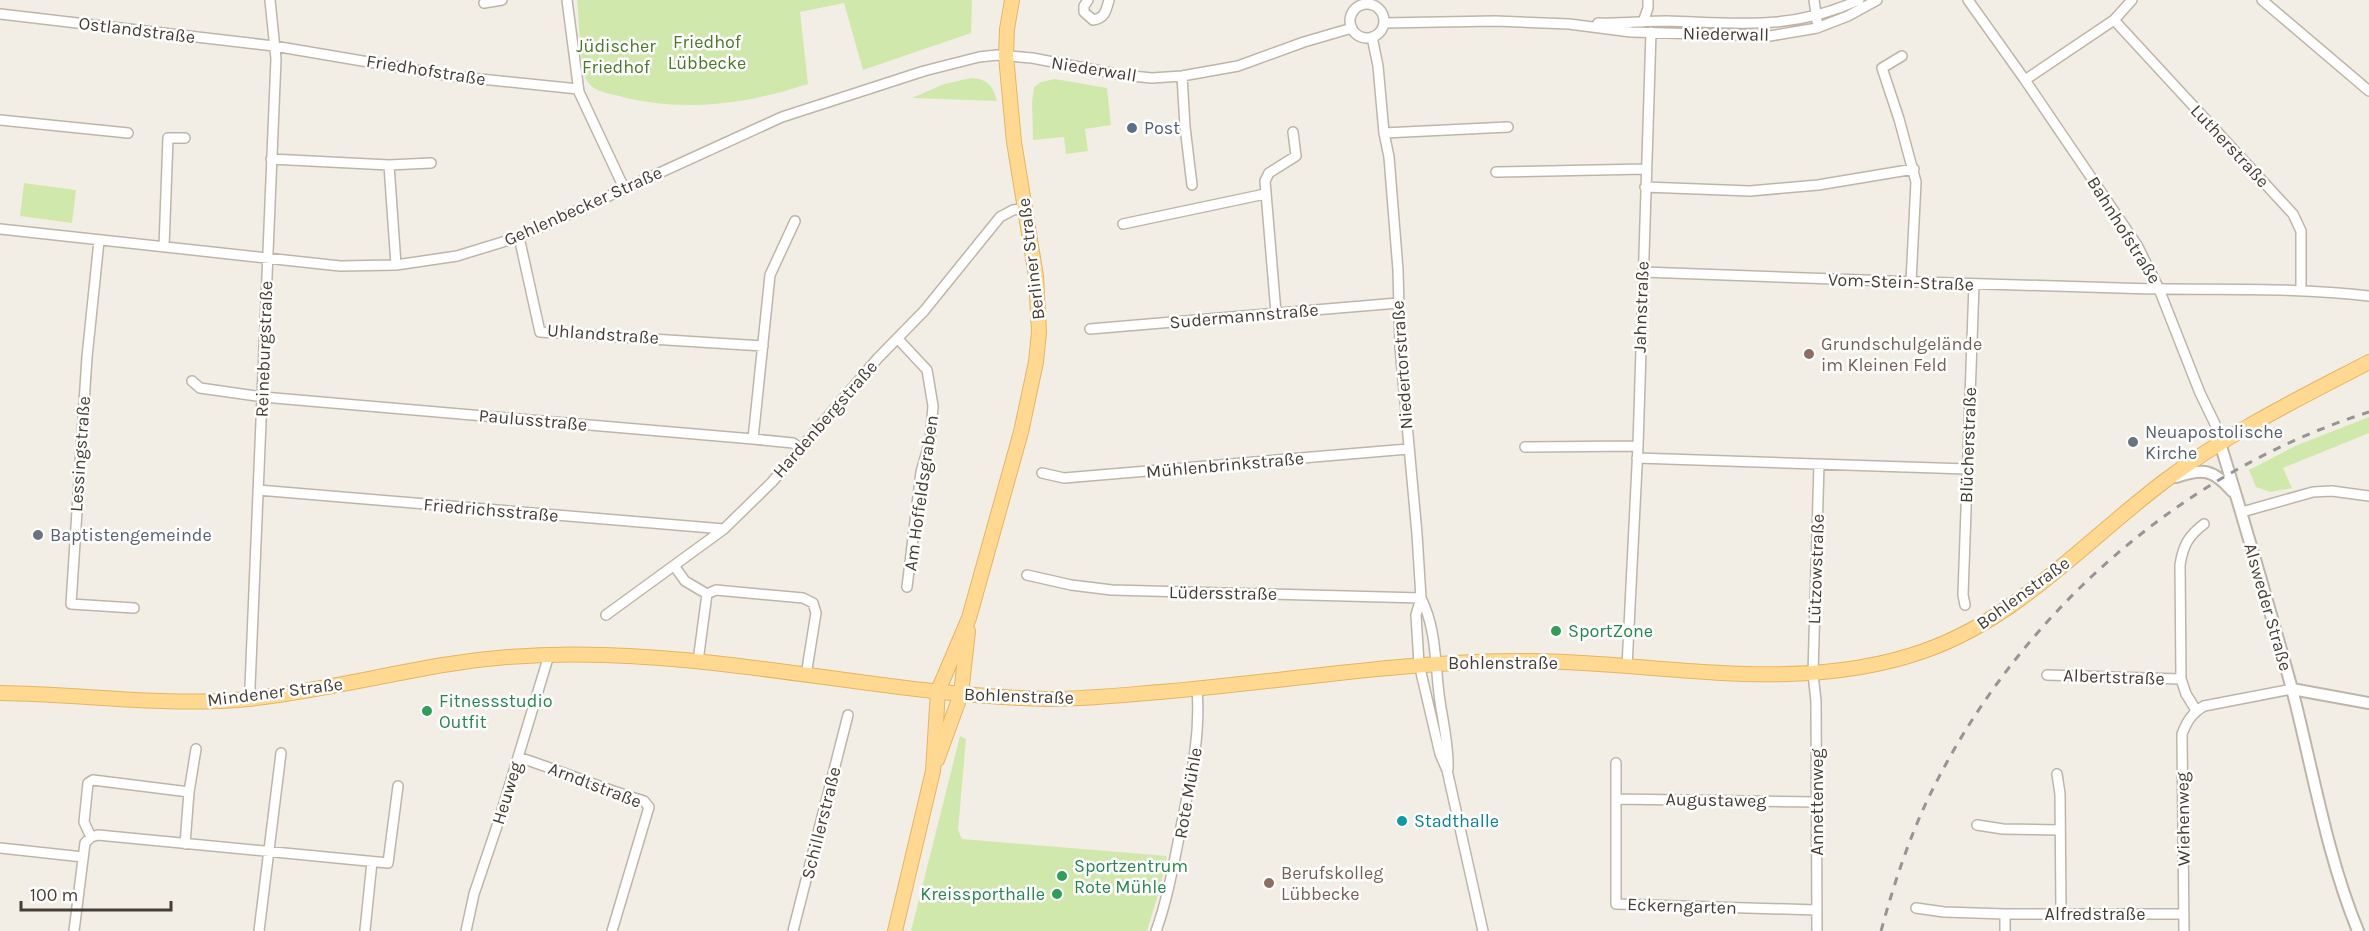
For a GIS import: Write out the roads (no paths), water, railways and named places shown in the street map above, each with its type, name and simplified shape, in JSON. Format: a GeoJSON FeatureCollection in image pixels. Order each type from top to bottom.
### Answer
{"type":"FeatureCollection","features":[{"type":"Feature","properties":{"kind":"main road","name":"Berliner Straße"},"geometry":{"type":"LineString","coordinates":[[933,771],[938,691],[969,618],[1021,432],[1036,362],[1039,332],[1036,276],[1014,142],[1006,56],[1007,29],[1012,0]]}},
{"type":"Feature","properties":{"kind":"main road","name":"Bohlenstraße"},"geometry":{"type":"LineString","coordinates":[[549,655],[611,655],[698,661],[961,694],[1060,699],[1197,689],[1400,665],[1459,662],[1538,661],[1756,675],[1813,674],[1863,668],[1898,660],[1939,645],[1990,620],[2033,589],[2166,480],[2220,443],[2369,362]]}},
{"type":"Feature","properties":{"kind":"main road","name":"Berliner Straße"},"geometry":{"type":"LineString","coordinates":[[896,931],[933,771],[961,694],[969,618]]}},
{"type":"Feature","properties":{"kind":"main road","name":"Mindener Straße"},"geometry":{"type":"LineString","coordinates":[[0,693],[181,702],[251,698],[452,664],[549,655]]}},
{"type":"Feature","properties":{"kind":"street","name":"Reineburgstraße"},"geometry":{"type":"LineString","coordinates":[[251,698],[276,59],[270,0]]}},
{"type":"Feature","properties":{"kind":"street"},"geometry":{"type":"LineString","coordinates":[[484,3],[502,0]]}},
{"type":"Feature","properties":{"kind":"street"},"geometry":{"type":"LineString","coordinates":[[567,0],[578,89],[624,188]]}},
{"type":"Feature","properties":{"kind":"street"},"geometry":{"type":"LineString","coordinates":[[1088,0],[1084,6],[1084,12],[1093,20],[1101,18],[1106,13],[1109,0]]}},
{"type":"Feature","properties":{"kind":"street"},"geometry":{"type":"LineString","coordinates":[[1643,22],[1648,0]]}},
{"type":"Feature","properties":{"kind":"street"},"geometry":{"type":"LineString","coordinates":[[1814,0],[1817,28]]}},
{"type":"Feature","properties":{"kind":"street","name":"Niederwall"},"geometry":{"type":"LineString","coordinates":[[1384,23],[1495,21],[1569,24],[1643,22],[1750,25],[1817,16],[1858,0]]}},
{"type":"Feature","properties":{"kind":"street","name":"Niederwall"},"geometry":{"type":"LineString","coordinates":[[1569,24],[1631,32],[1770,36],[1817,28],[1848,16],[1877,0]]}},
{"type":"Feature","properties":{"kind":"street","name":"Bahnhofstraße"},"geometry":{"type":"LineString","coordinates":[[1968,0],[2137,245],[2159,290],[2301,291],[2369,296]]}},
{"type":"Feature","properties":{"kind":"street"},"geometry":{"type":"LineString","coordinates":[[2025,80],[2114,20],[2132,0]]}},
{"type":"Feature","properties":{"kind":"street"},"geometry":{"type":"LineString","coordinates":[[2262,0],[2369,91]]}},
{"type":"Feature","properties":{"kind":"street"},"geometry":{"type":"LineString","coordinates":[[1368,2],[1381,12],[1384,23],[1381,31],[1372,37],[1360,36],[1352,28],[1350,22],[1354,11],[1368,2]]}},
{"type":"Feature","properties":{"kind":"street","name":"Ostlandstraße"},"geometry":{"type":"LineString","coordinates":[[0,14],[274,46]]}},
{"type":"Feature","properties":{"kind":"street","name":"Lutherstraße"},"geometry":{"type":"LineString","coordinates":[[2114,20],[2293,214],[2301,231],[2301,291]]}},
{"type":"Feature","properties":{"kind":"street","name":"Niederwall"},"geometry":{"type":"LineString","coordinates":[[1006,56],[1068,64],[1122,75],[1152,78],[1182,76],[1238,66],[1304,42],[1352,28]]}},
{"type":"Feature","properties":{"kind":"street","name":"Jahnstraße"},"geometry":{"type":"LineString","coordinates":[[1627,667],[1638,446],[1651,32]]}},
{"type":"Feature","properties":{"kind":"street","name":"Niedertorstraße"},"geometry":{"type":"LineString","coordinates":[[1372,37],[1378,66],[1384,134],[1389,158],[1408,449],[1416,515],[1421,598],[1416,615],[1419,664],[1440,754],[1447,770]]}},
{"type":"Feature","properties":{"kind":"street","name":"Friedhofstraße"},"geometry":{"type":"LineString","coordinates":[[274,46],[451,76],[578,89]]}},
{"type":"Feature","properties":{"kind":"street","name":"Gehlenbecker Straße"},"geometry":{"type":"LineString","coordinates":[[0,230],[340,266],[396,265],[457,255],[519,237],[791,113],[924,71],[979,57],[1006,56]]}},
{"type":"Feature","properties":{"kind":"street"},"geometry":{"type":"LineString","coordinates":[[1902,56],[1882,68],[1916,182],[1911,282]]}},
{"type":"Feature","properties":{"kind":"street"},"geometry":{"type":"LineString","coordinates":[[1182,76],[1192,185]]}},
{"type":"Feature","properties":{"kind":"street"},"geometry":{"type":"LineString","coordinates":[[0,120],[128,134]]}},
{"type":"Feature","properties":{"kind":"street"},"geometry":{"type":"LineString","coordinates":[[1384,134],[1508,127]]}},
{"type":"Feature","properties":{"kind":"street"},"geometry":{"type":"LineString","coordinates":[[1276,313],[1265,181],[1269,173],[1296,156],[1293,132]]}},
{"type":"Feature","properties":{"kind":"street"},"geometry":{"type":"LineString","coordinates":[[164,247],[168,138],[185,138]]}},
{"type":"Feature","properties":{"kind":"street"},"geometry":{"type":"LineString","coordinates":[[271,159],[389,165],[431,163]]}},
{"type":"Feature","properties":{"kind":"street"},"geometry":{"type":"LineString","coordinates":[[389,165],[396,265]]}},
{"type":"Feature","properties":{"kind":"street"},"geometry":{"type":"LineString","coordinates":[[1496,172],[1645,168]]}},
{"type":"Feature","properties":{"kind":"street"},"geometry":{"type":"LineString","coordinates":[[1645,187],[1750,191],[1818,185],[1914,169]]}},
{"type":"Feature","properties":{"kind":"street"},"geometry":{"type":"LineString","coordinates":[[1123,224],[1265,194]]}},
{"type":"Feature","properties":{"kind":"street","name":"Hardenbergstraße"},"geometry":{"type":"LineString","coordinates":[[606,615],[675,567],[724,529],[801,449],[878,358],[924,311],[1000,217],[1013,210],[1026,208]]}},
{"type":"Feature","properties":{"kind":"street"},"geometry":{"type":"LineString","coordinates":[[753,439],[770,275],[795,222]]}},
{"type":"Feature","properties":{"kind":"street","name":"Uhlandstraße"},"geometry":{"type":"LineString","coordinates":[[519,237],[540,332],[763,346]]}},
{"type":"Feature","properties":{"kind":"street","name":"Lessingstraße"},"geometry":{"type":"LineString","coordinates":[[99,241],[85,386],[71,604],[135,608]]}},
{"type":"Feature","properties":{"kind":"street","name":"Vom-Stein-Straße"},"geometry":{"type":"LineString","coordinates":[[1643,272],[2159,290]]}},
{"type":"Feature","properties":{"kind":"street","name":"Blücherstraße"},"geometry":{"type":"LineString","coordinates":[[1965,605],[1963,595],[1974,284]]}},
{"type":"Feature","properties":{"kind":"street","name":"Alsweder Straße"},"geometry":{"type":"LineString","coordinates":[[2159,290],[2200,393],[2215,424],[2292,689],[2339,881],[2358,931]]}},
{"type":"Feature","properties":{"kind":"street","name":"Sudermannstraße"},"geometry":{"type":"LineString","coordinates":[[1090,329],[1398,303]]}},
{"type":"Feature","properties":{"kind":"street","name":"Am Hoffeldsgraben"},"geometry":{"type":"LineString","coordinates":[[898,339],[927,370],[933,406],[930,441],[921,472],[907,587]]}},
{"type":"Feature","properties":{"kind":"street","name":"Paulusstraße"},"geometry":{"type":"LineString","coordinates":[[192,381],[200,388],[263,397],[753,439],[793,443],[801,449]]}},
{"type":"Feature","properties":{"kind":"street"},"geometry":{"type":"LineString","coordinates":[[1525,447],[1638,446]]}},
{"type":"Feature","properties":{"kind":"street","name":"Mühlenbrinkstraße"},"geometry":{"type":"LineString","coordinates":[[1042,474],[1064,478],[1408,449]]}},
{"type":"Feature","properties":{"kind":"street"},"geometry":{"type":"LineString","coordinates":[[1637,458],[1967,469]]}},
{"type":"Feature","properties":{"kind":"street","name":"Lützowstraße"},"geometry":{"type":"LineString","coordinates":[[1813,674],[1819,464]]}},
{"type":"Feature","properties":{"kind":"street"},"geometry":{"type":"LineString","coordinates":[[2166,480],[2193,471],[2212,472],[2221,478],[2238,499]]}},
{"type":"Feature","properties":{"kind":"street","name":"Friedrichsstraße"},"geometry":{"type":"LineString","coordinates":[[258,490],[724,529]]}},
{"type":"Feature","properties":{"kind":"street"},"geometry":{"type":"LineString","coordinates":[[2242,512],[2313,492],[2332,491],[2369,496]]}},
{"type":"Feature","properties":{"kind":"street"},"geometry":{"type":"LineString","coordinates":[[2204,524],[2190,534],[2182,550],[2180,566],[2181,679],[2186,694],[2196,710],[2213,703],[2292,689],[2369,704]]}},
{"type":"Feature","properties":{"kind":"street"},"geometry":{"type":"LineString","coordinates":[[675,567],[685,580],[707,594]]}},
{"type":"Feature","properties":{"kind":"street","name":"Lüdersstraße"},"geometry":{"type":"LineString","coordinates":[[1027,575],[1071,585],[1112,590],[1421,598]]}},
{"type":"Feature","properties":{"kind":"street"},"geometry":{"type":"LineString","coordinates":[[707,594],[717,590],[803,598],[813,603],[816,613],[806,675]]}},
{"type":"Feature","properties":{"kind":"street"},"geometry":{"type":"LineString","coordinates":[[698,661],[707,594]]}},
{"type":"Feature","properties":{"kind":"street","name":"Niedertorstraße"},"geometry":{"type":"LineString","coordinates":[[1421,598],[1429,614],[1437,663],[1439,694],[1449,753],[1447,770]]}},
{"type":"Feature","properties":{"kind":"street","name":"Heuweg"},"geometry":{"type":"LineString","coordinates":[[466,931],[474,894],[549,655]]}},
{"type":"Feature","properties":{"kind":"street","name":"Annettenweg"},"geometry":{"type":"LineString","coordinates":[[1813,674],[1816,701],[1816,931]]}},
{"type":"Feature","properties":{"kind":"street","name":"Albertstraße"},"geometry":{"type":"LineString","coordinates":[[2047,675],[2181,679]]}},
{"type":"Feature","properties":{"kind":"street","name":"Rote Mühle"},"geometry":{"type":"LineString","coordinates":[[1156,931],[1176,855],[1195,756],[1197,689]]}},
{"type":"Feature","properties":{"kind":"street","name":"Wiehenweg"},"geometry":{"type":"LineString","coordinates":[[2184,931],[2182,734],[2187,720],[2196,710]]}},
{"type":"Feature","properties":{"kind":"street","name":"Schillerstraße"},"geometry":{"type":"LineString","coordinates":[[793,931],[848,715]]}},
{"type":"Feature","properties":{"kind":"street"},"geometry":{"type":"LineString","coordinates":[[184,844],[196,749]]}},
{"type":"Feature","properties":{"kind":"street"},"geometry":{"type":"LineString","coordinates":[[259,931],[281,753]]}},
{"type":"Feature","properties":{"kind":"street","name":"Arndtstraße"},"geometry":{"type":"LineString","coordinates":[[518,757],[592,785],[644,801],[649,807],[612,931]]}},
{"type":"Feature","properties":{"kind":"street","name":"Eckerngarten"},"geometry":{"type":"LineString","coordinates":[[1616,763],[1616,904],[1817,910]]}},
{"type":"Feature","properties":{"kind":"street"},"geometry":{"type":"LineString","coordinates":[[1447,770],[1483,931]]}},
{"type":"Feature","properties":{"kind":"street"},"geometry":{"type":"LineString","coordinates":[[2057,774],[2061,914]]}},
{"type":"Feature","properties":{"kind":"street"},"geometry":{"type":"LineString","coordinates":[[91,837],[84,822],[88,783],[93,780],[189,792]]}},
{"type":"Feature","properties":{"kind":"street"},"geometry":{"type":"LineString","coordinates":[[74,931],[83,857],[86,843],[91,837],[98,835],[388,863],[398,786]]}},
{"type":"Feature","properties":{"kind":"street","name":"Augustaweg"},"geometry":{"type":"LineString","coordinates":[[1616,799],[1817,802]]}},
{"type":"Feature","properties":{"kind":"street"},"geometry":{"type":"LineString","coordinates":[[1977,825],[2003,829],[2060,830]]}},
{"type":"Feature","properties":{"kind":"street"},"geometry":{"type":"LineString","coordinates":[[0,848],[83,857]]}},
{"type":"Feature","properties":{"kind":"street"},"geometry":{"type":"LineString","coordinates":[[365,930],[372,862]]}},
{"type":"Feature","properties":{"kind":"street","name":"Alfredstraße"},"geometry":{"type":"LineString","coordinates":[[1916,908],[1944,912],[2005,914],[2184,914]]}},
{"type":"Feature","properties":{"kind":"street"},"geometry":{"type":"LineString","coordinates":[[2005,914],[2005,931]]}},
{"type":"Feature","properties":{"kind":"railway"},"geometry":{"type":"LineString","coordinates":[[1881,931],[1890,898],[1919,818],[1962,736],[2004,674],[2053,615],[2107,562],[2167,515],[2230,473],[2298,439],[2369,412]]}},
{"type":"Feature","properties":{"kind":"place","name":"Post"},"geometry":{"type":"Point","coordinates":[1132,128]}},
{"type":"Feature","properties":{"kind":"place","name":"Grundschulgelände im Kleinen Feld"},"geometry":{"type":"Point","coordinates":[1809,354]}},
{"type":"Feature","properties":{"kind":"place","name":"Neuapostolische Kirche"},"geometry":{"type":"Point","coordinates":[2133,442]}},
{"type":"Feature","properties":{"kind":"place","name":"Baptistengemeinde"},"geometry":{"type":"Point","coordinates":[38,535]}},
{"type":"Feature","properties":{"kind":"place","name":"SportZone"},"geometry":{"type":"Point","coordinates":[1556,631]}},
{"type":"Feature","properties":{"kind":"place","name":"Fitnessstudio Outfit"},"geometry":{"type":"Point","coordinates":[427,711]}},
{"type":"Feature","properties":{"kind":"place","name":"Stadthalle"},"geometry":{"type":"Point","coordinates":[1402,821]}},
{"type":"Feature","properties":{"kind":"place","name":"Sportzentrum Rote Mühle"},"geometry":{"type":"Point","coordinates":[1062,876]}},
{"type":"Feature","properties":{"kind":"place","name":"Berufskolleg Lübbecke"},"geometry":{"type":"Point","coordinates":[1269,883]}},
{"type":"Feature","properties":{"kind":"place","name":"Kreissporthalle"},"geometry":{"type":"Point","coordinates":[1057,894]}},
{"type":"Feature","properties":{"kind":"park label","name":"Friedhof Lübbecke"},"geometry":{"type":"Point","coordinates":[707,52]}},
{"type":"Feature","properties":{"kind":"park label","name":"Jüdischer Friedhof"},"geometry":{"type":"Point","coordinates":[616,56]}}]}
